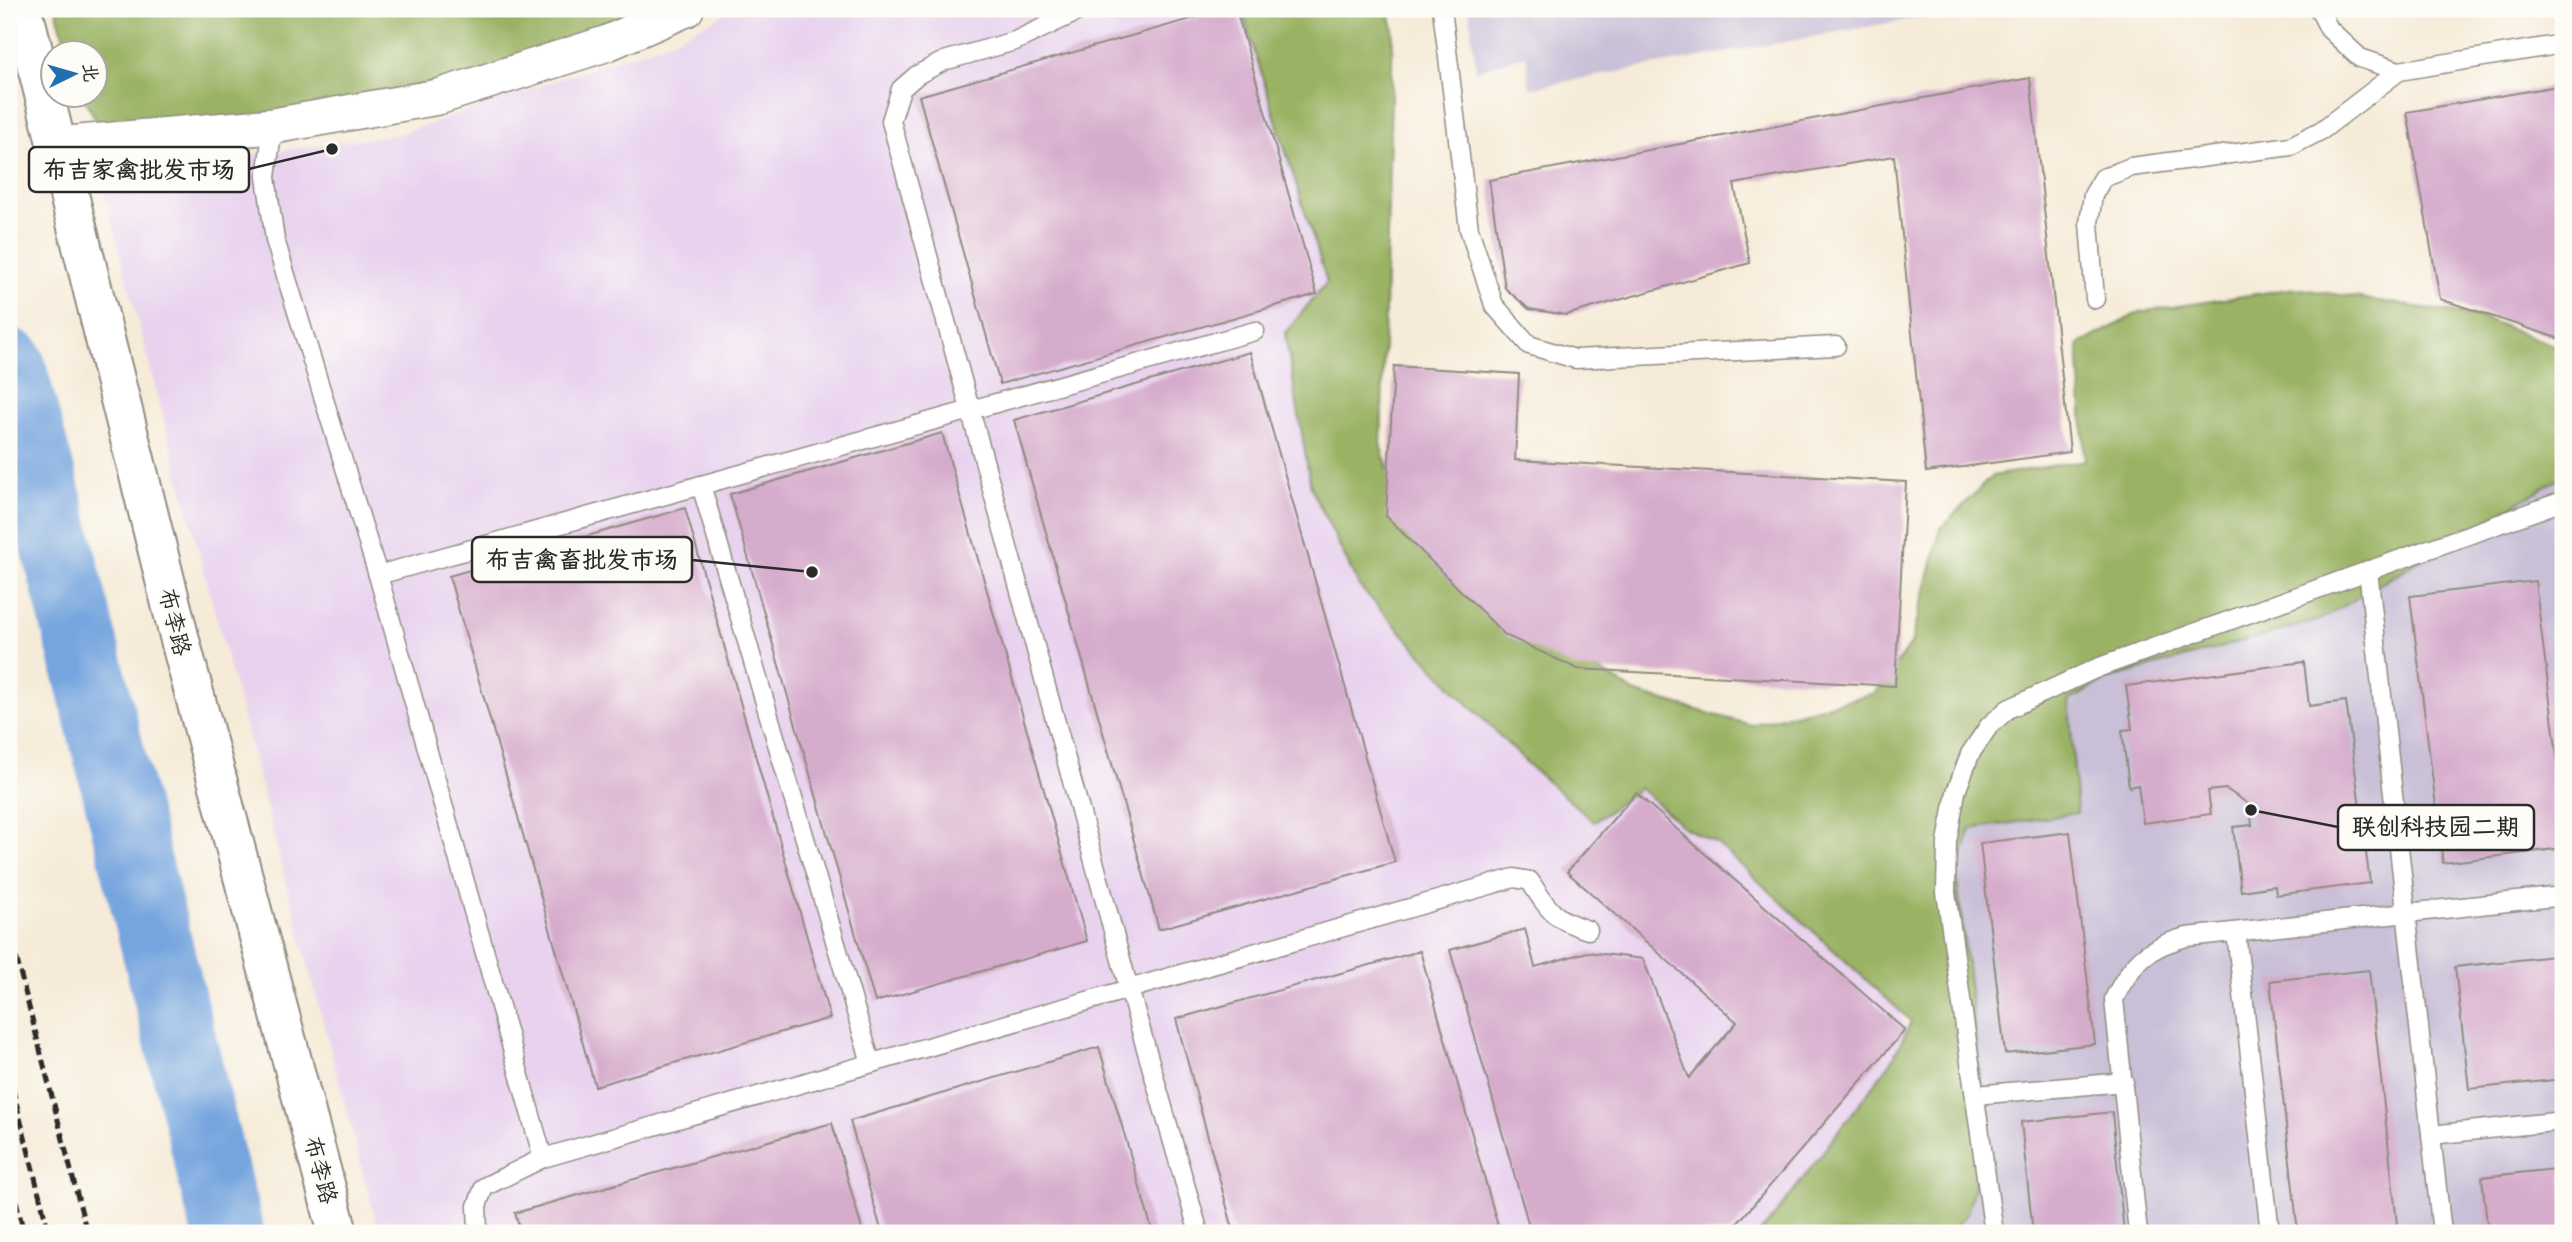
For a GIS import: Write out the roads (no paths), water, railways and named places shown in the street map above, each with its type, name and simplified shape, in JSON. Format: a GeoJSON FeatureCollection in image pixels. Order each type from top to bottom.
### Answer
{"type":"FeatureCollection","features":[{"type":"Feature","properties":{"kind":"main road","name":"布李路"},"geometry":{"type":"LineString","coordinates":[[20,9],[27,26],[180,640],[338,1233]]}},
{"type":"Feature","properties":{"kind":"street"},"geometry":{"type":"LineString","coordinates":[[56,145],[273,126],[438,97],[605,44],[685,9]]}},
{"type":"Feature","properties":{"kind":"lane"},"geometry":{"type":"LineString","coordinates":[[1083,9],[1015,41],[944,61],[917,75],[901,89],[891,121],[1129,989],[1199,1233]]}},
{"type":"Feature","properties":{"kind":"lane"},"geometry":{"type":"LineString","coordinates":[[1443,9],[1469,229],[1494,305],[1529,345],[1575,359],[1836,346]]}},
{"type":"Feature","properties":{"kind":"lane"},"geometry":{"type":"LineString","coordinates":[[2319,9],[2329,29],[2360,58],[2399,71],[2563,44]]}},
{"type":"Feature","properties":{"kind":"lane"},"geometry":{"type":"LineString","coordinates":[[2095,299],[2089,223],[2093,195],[2103,178],[2131,167],[2291,146],[2322,130],[2399,71]]}},
{"type":"Feature","properties":{"kind":"lane"},"geometry":{"type":"LineString","coordinates":[[273,126],[266,177],[275,240],[378,575],[543,1158]]}},
{"type":"Feature","properties":{"kind":"lane"},"geometry":{"type":"LineString","coordinates":[[378,575],[1255,331]]}},
{"type":"Feature","properties":{"kind":"lane"},"geometry":{"type":"LineString","coordinates":[[701,485],[871,1063]]}},
{"type":"Feature","properties":{"kind":"lane"},"geometry":{"type":"LineString","coordinates":[[1994,1233],[1946,892],[1947,842],[1956,792],[1970,754],[1989,726],[2008,709],[2097,668],[2563,501]]}},
{"type":"Feature","properties":{"kind":"lane"},"geometry":{"type":"LineString","coordinates":[[2368,570],[2442,1233]]}},
{"type":"Feature","properties":{"kind":"lane"},"geometry":{"type":"LineString","coordinates":[[478,1233],[477,1206],[484,1187],[543,1158],[1514,878],[1530,881],[1549,910],[1565,923],[1588,930]]}},
{"type":"Feature","properties":{"kind":"lane"},"geometry":{"type":"LineString","coordinates":[[2138,1233],[2114,999],[2126,976],[2142,956],[2163,943],[2187,937],[2563,896]]}},
{"type":"Feature","properties":{"kind":"lane"},"geometry":{"type":"LineString","coordinates":[[2236,932],[2270,1233]]}},
{"type":"Feature","properties":{"kind":"lane"},"geometry":{"type":"LineString","coordinates":[[1975,1095],[2124,1082]]}},
{"type":"Feature","properties":{"kind":"lane"},"geometry":{"type":"LineString","coordinates":[[2431,1135],[2563,1121]]}},
{"type":"Feature","properties":{"kind":"waterway"},"geometry":{"type":"LineString","coordinates":[[9,364],[43,488],[228,1233]]}},
{"type":"Feature","properties":{"kind":"railway"},"geometry":{"type":"LineString","coordinates":[[9,929],[87,1233]]}},
{"type":"Feature","properties":{"kind":"railway"},"geometry":{"type":"LineString","coordinates":[[9,1074],[49,1233]]}},
{"type":"Feature","properties":{"kind":"railway"},"geometry":{"type":"LineString","coordinates":[[9,1172],[24,1233]]}},
{"type":"Feature","properties":{"kind":"place","name":"布吉家禽批发市场"},"geometry":{"type":"Point","coordinates":[332,149]}},
{"type":"Feature","properties":{"kind":"place","name":"布吉禽畜批发市场"},"geometry":{"type":"Point","coordinates":[812,572]}},
{"type":"Feature","properties":{"kind":"place","name":"联创科技园二期"},"geometry":{"type":"Point","coordinates":[2251,810]}}]}
